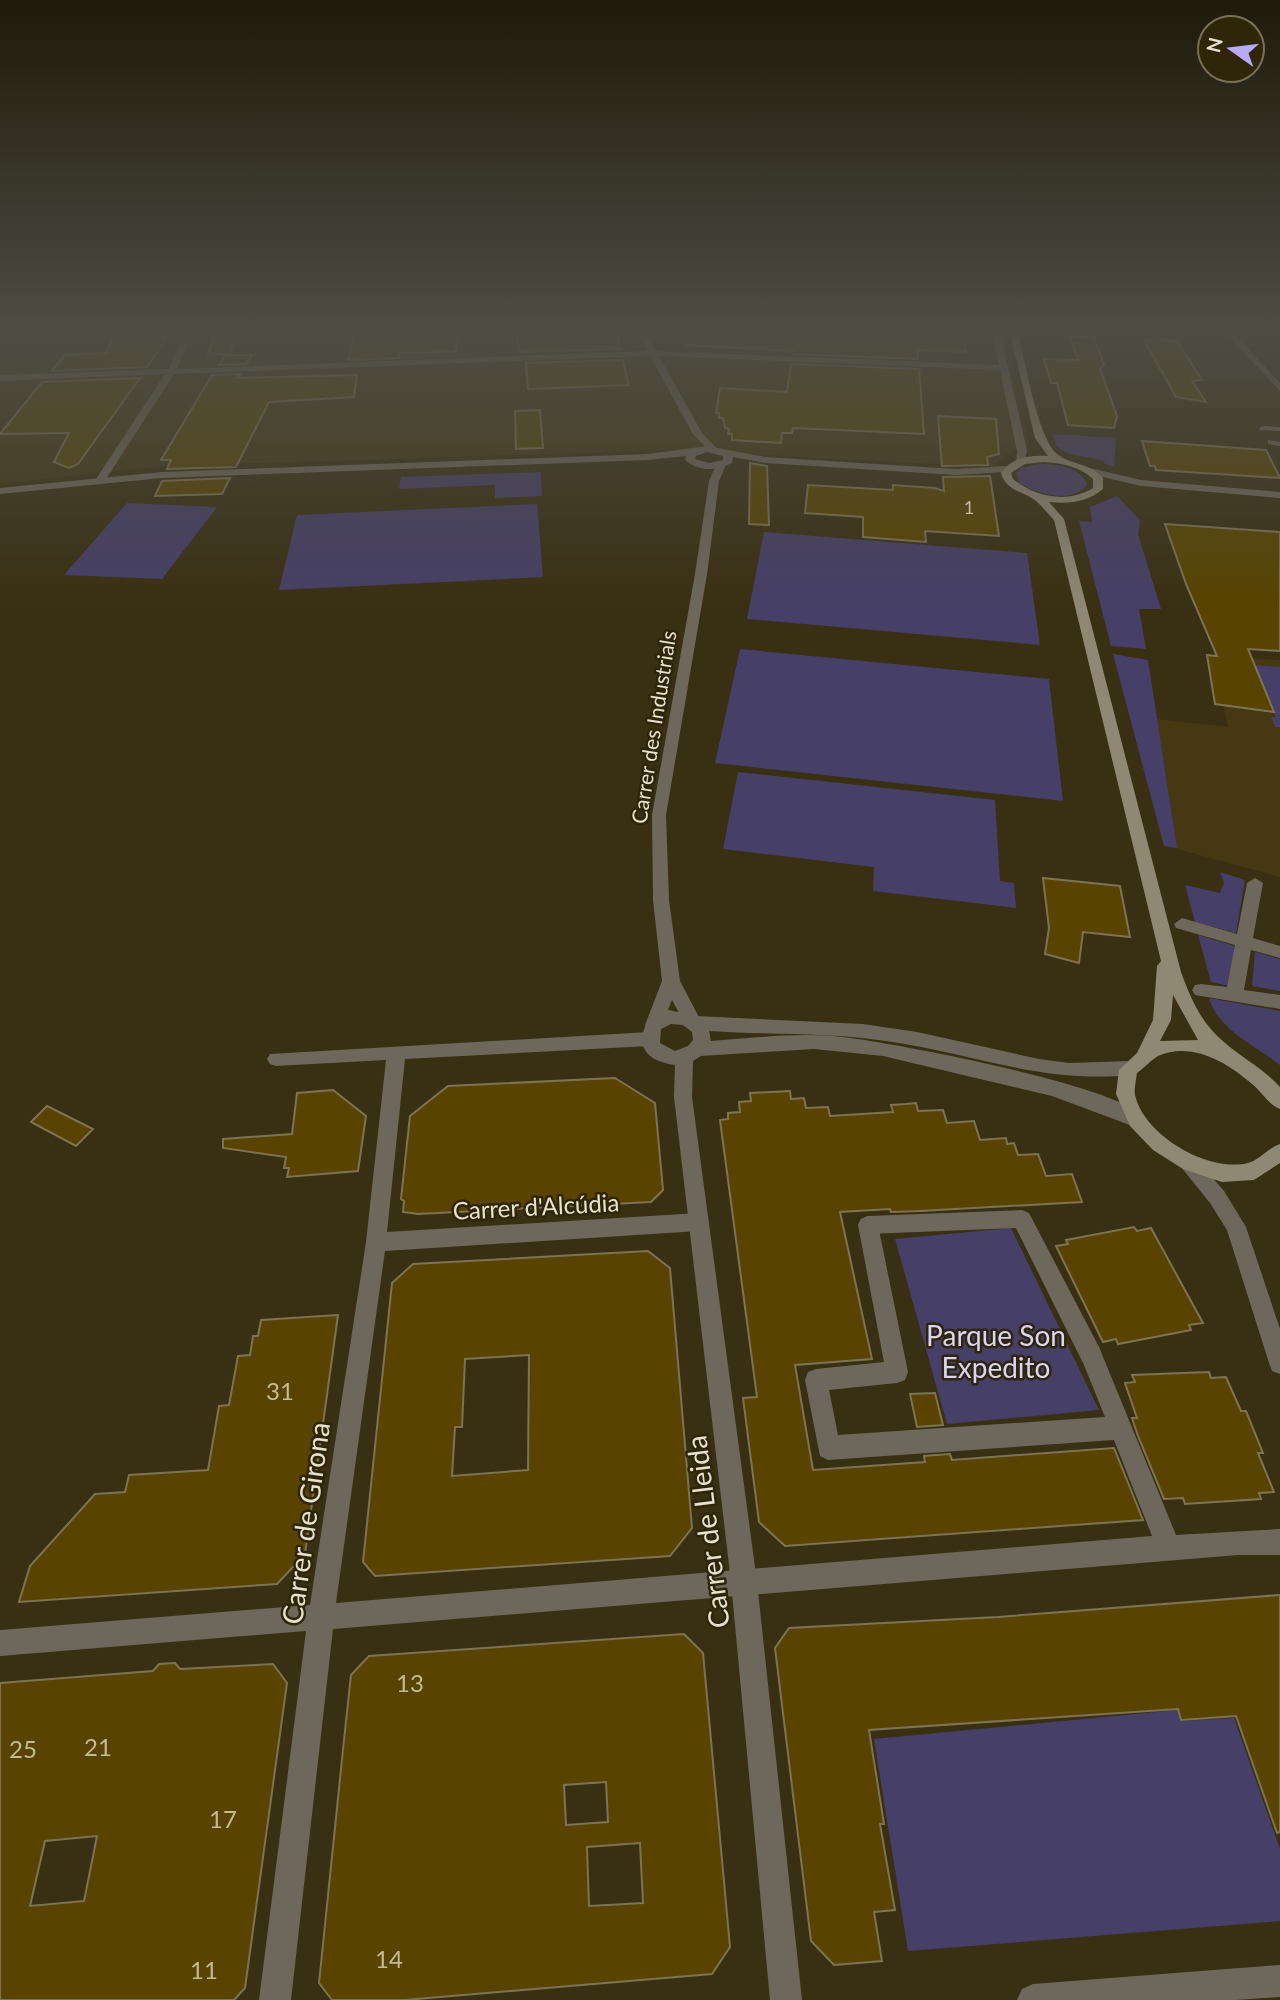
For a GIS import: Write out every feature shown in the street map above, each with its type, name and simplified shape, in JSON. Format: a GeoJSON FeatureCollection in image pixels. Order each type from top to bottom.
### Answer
{"type":"FeatureCollection","features":[{"type":"Feature","properties":{"kind":"main road"},"geometry":{"type":"LineString","coordinates":[[1036,421],[1040,438],[1053,456],[1090,471],[1098,478],[1098,489],[1067,503],[1058,519]]}},
{"type":"Feature","properties":{"kind":"main road"},"geometry":{"type":"LineString","coordinates":[[1040,438],[1038,451],[1007,469],[1006,476],[1011,484],[1038,496],[1076,499]]}},
{"type":"Feature","properties":{"kind":"main road"},"geometry":{"type":"LineString","coordinates":[[1024,461],[1061,460]]}},
{"type":"Feature","properties":{"kind":"main road"},"geometry":{"type":"LineString","coordinates":[[1038,496],[1058,519],[1166,953],[1199,1029],[1277,1095]]}},
{"type":"Feature","properties":{"kind":"main road"},"geometry":{"type":"LineString","coordinates":[[1166,953],[1162,1020],[1145,1054],[1130,1068],[1125,1092],[1135,1119],[1155,1143],[1187,1162],[1221,1173],[1251,1171],[1278,1157]]}},
{"type":"Feature","properties":{"kind":"main road"},"geometry":{"type":"LineString","coordinates":[[1145,1054],[1160,1048],[1189,1046],[1220,1052],[1240,1062]]}},
{"type":"Feature","properties":{"kind":"street"},"geometry":{"type":"LineString","coordinates":[[101,479],[140,421]]}},
{"type":"Feature","properties":{"kind":"street"},"geometry":{"type":"LineString","coordinates":[[691,421],[698,434],[723,460]]}},
{"type":"Feature","properties":{"kind":"street"},"geometry":{"type":"LineString","coordinates":[[1016,421],[1024,461]]}},
{"type":"Feature","properties":{"kind":"street"},"geometry":{"type":"LineString","coordinates":[[698,434],[697,458],[714,481]]}},
{"type":"Feature","properties":{"kind":"street"},"geometry":{"type":"LineString","coordinates":[[697,458],[713,450]]}},
{"type":"Feature","properties":{"kind":"street"},"geometry":{"type":"LineString","coordinates":[[0,491],[101,479],[647,457],[723,460],[800,458],[910,465],[1011,484]]}},
{"type":"Feature","properties":{"kind":"street","name":"Carrer des Industrials"},"geometry":{"type":"LineString","coordinates":[[693,1022],[671,981],[661,900],[659,815],[701,573],[714,481],[723,460]]}},
{"type":"Feature","properties":{"kind":"street"},"geometry":{"type":"LineString","coordinates":[[956,472],[1007,469]]}},
{"type":"Feature","properties":{"kind":"street"},"geometry":{"type":"LineString","coordinates":[[1090,471],[1155,484]]}},
{"type":"Feature","properties":{"kind":"street"},"geometry":{"type":"LineString","coordinates":[[1098,489],[1108,485],[1155,484],[1280,495]]}},
{"type":"Feature","properties":{"kind":"street"},"geometry":{"type":"LineString","coordinates":[[1234,995],[1255,883]]}},
{"type":"Feature","properties":{"kind":"street"},"geometry":{"type":"LineString","coordinates":[[1182,924],[1280,952]]}},
{"type":"Feature","properties":{"kind":"street","name":"Carrer des Industrials"},"geometry":{"type":"LineString","coordinates":[[651,1032],[671,981]]}},
{"type":"Feature","properties":{"kind":"street"},"geometry":{"type":"LineString","coordinates":[[1201,990],[1280,1002]]}},
{"type":"Feature","properties":{"kind":"street"},"geometry":{"type":"LineString","coordinates":[[276,1059],[396,1055],[651,1032],[669,1017],[745,1028],[831,1027],[946,1045],[1054,1070],[1105,1073],[1130,1068]]}},
{"type":"Feature","properties":{"kind":"street"},"geometry":{"type":"LineString","coordinates":[[691,1054],[702,1036],[693,1022]]}},
{"type":"Feature","properties":{"kind":"street"},"geometry":{"type":"LineString","coordinates":[[651,1032],[656,1052],[664,1056],[767,1044],[830,1043],[885,1051],[1053,1087],[1105,1104],[1135,1119]]}},
{"type":"Feature","properties":{"kind":"street","name":"Carrer de Lleida"},"geometry":{"type":"LineString","coordinates":[[691,1054],[683,1097],[744,1582],[786,2000]]}},
{"type":"Feature","properties":{"kind":"street","name":"Carrer de Girona"},"geometry":{"type":"LineString","coordinates":[[275,2000],[321,1617],[376,1242],[396,1055]]}},
{"type":"Feature","properties":{"kind":"street"},"geometry":{"type":"LineString","coordinates":[[1187,1162],[1217,1197],[1236,1227],[1280,1363]]}},
{"type":"Feature","properties":{"kind":"street"},"geometry":{"type":"LineString","coordinates":[[1120,1428],[828,1448],[816,1380],[897,1373],[868,1225],[1022,1219],[1091,1354],[1169,1548]]}},
{"type":"Feature","properties":{"kind":"street","name":"Carrer d'Alcúdia"},"geometry":{"type":"LineString","coordinates":[[376,1242],[699,1222]]}},
{"type":"Feature","properties":{"kind":"street"},"geometry":{"type":"LineString","coordinates":[[0,1643],[1238,1542],[1280,1542]]}},
{"type":"Feature","properties":{"kind":"street"},"geometry":{"type":"LineString","coordinates":[[1034,2000],[1280,1981]]}},
{"type":"Feature","properties":{"kind":"lane"},"geometry":{"type":"LineString","coordinates":[[1263,428],[1280,429]]}},
{"type":"Feature","properties":{"kind":"shaded area"},"geometry":{"type":"Polygon","coordinates":[[[0,421],[1023,421],[1029,445],[1010,452],[993,467],[671,450],[163,466],[0,484],[0,421]]]}},
{"type":"Feature","properties":{"kind":"shaded area"},"geometry":{"type":"Polygon","coordinates":[[[1213,656],[1280,660],[1280,877],[1177,849],[1157,719],[1228,727],[1213,656]]]}},
{"type":"Feature","properties":{"kind":"green space"},"geometry":{"type":"Polygon","coordinates":[[[1053,434],[1116,438],[1114,467],[1103,463],[1105,461],[1066,453],[1056,446],[1053,434]]]}},
{"type":"Feature","properties":{"kind":"green space"},"geometry":{"type":"Polygon","coordinates":[[[1038,464],[1073,470],[1084,478],[1087,484],[1074,494],[1065,496],[1045,494],[1019,483],[1016,473],[1021,468],[1038,464]]]}},
{"type":"Feature","properties":{"kind":"green space"},"geometry":{"type":"Polygon","coordinates":[[[541,472],[542,496],[495,498],[495,485],[399,489],[401,477],[541,472]]]}},
{"type":"Feature","properties":{"kind":"green space"},"geometry":{"type":"Polygon","coordinates":[[[1117,496],[1140,520],[1138,534],[1161,609],[1139,609],[1146,649],[1111,646],[1079,521],[1092,522],[1090,507],[1117,496]]]}},
{"type":"Feature","properties":{"kind":"green space"},"geometry":{"type":"Polygon","coordinates":[[[127,503],[217,507],[162,579],[64,575],[127,503]]]}},
{"type":"Feature","properties":{"kind":"green space"},"geometry":{"type":"Polygon","coordinates":[[[537,504],[543,577],[279,590],[297,515],[537,504]]]}},
{"type":"Feature","properties":{"kind":"green space"},"geometry":{"type":"Polygon","coordinates":[[[764,532],[1027,553],[1040,645],[747,619],[764,532]]]}},
{"type":"Feature","properties":{"kind":"green space"},"geometry":{"type":"Polygon","coordinates":[[[740,649],[1049,679],[1063,801],[715,763],[740,649]]]}},
{"type":"Feature","properties":{"kind":"green space"},"geometry":{"type":"Polygon","coordinates":[[[1113,654],[1148,660],[1177,848],[1164,846],[1113,654]]]}},
{"type":"Feature","properties":{"kind":"green space"},"geometry":{"type":"Polygon","coordinates":[[[1254,665],[1280,667],[1280,727],[1275,727],[1271,717],[1276,717],[1254,665]]]}},
{"type":"Feature","properties":{"kind":"green space"},"geometry":{"type":"Polygon","coordinates":[[[738,772],[995,800],[1000,881],[1014,883],[1016,908],[873,891],[874,867],[723,849],[738,772]]]}},
{"type":"Feature","properties":{"kind":"green space"},"geometry":{"type":"Polygon","coordinates":[[[1220,872],[1245,880],[1236,933],[1195,922],[1185,885],[1220,893],[1224,883],[1220,872]]]}},
{"type":"Feature","properties":{"kind":"green space"},"geometry":{"type":"Polygon","coordinates":[[[1198,935],[1235,946],[1229,986],[1211,982],[1198,935]]]}},
{"type":"Feature","properties":{"kind":"green space"},"geometry":{"type":"Polygon","coordinates":[[[1255,952],[1280,959],[1280,991],[1252,986],[1255,952]]]}},
{"type":"Feature","properties":{"kind":"green space"},"geometry":{"type":"Polygon","coordinates":[[[1209,998],[1280,1011],[1280,1065],[1229,1028],[1209,998]]]}},
{"type":"Feature","properties":{"kind":"green space","name":"Parque Son Expedito"},"geometry":{"type":"Polygon","coordinates":[[[1011,1228],[1099,1410],[947,1424],[895,1239],[1011,1228]]]}},
{"type":"Feature","properties":{"kind":"green space"},"geometry":{"type":"Polygon","coordinates":[[[1177,1710],[1181,1721],[1234,1718],[1280,1849],[1280,1921],[908,1951],[874,1739],[1177,1710]]]}},
{"type":"Feature","properties":{"kind":"building"},"geometry":{"type":"Polygon","coordinates":[[[10,421],[109,421],[78,464],[69,468],[54,462],[69,433],[0,434],[10,421]]]}},
{"type":"Feature","properties":{"kind":"building"},"geometry":{"type":"Polygon","coordinates":[[[184,421],[259,421],[236,467],[167,469],[171,460],[161,460],[184,421]]]}},
{"type":"Feature","properties":{"kind":"building"},"geometry":{"type":"Polygon","coordinates":[[[515,421],[541,421],[543,448],[516,449],[515,421]]]}},
{"type":"Feature","properties":{"kind":"building"},"geometry":{"type":"Polygon","coordinates":[[[724,421],[923,421],[924,434],[793,428],[792,433],[782,433],[781,443],[732,440],[732,434],[728,434],[729,429],[725,428],[724,421]]]}},
{"type":"Feature","properties":{"kind":"building"},"geometry":{"type":"Polygon","coordinates":[[[938,421],[996,421],[999,454],[987,457],[988,465],[942,466],[938,421]]]}},
{"type":"Feature","properties":{"kind":"building"},"geometry":{"type":"Polygon","coordinates":[[[1067,421],[1116,421],[1114,428],[1068,425],[1067,421]]]}},
{"type":"Feature","properties":{"kind":"building"},"geometry":{"type":"Polygon","coordinates":[[[1142,441],[1266,450],[1280,478],[1156,470],[1155,466],[1150,466],[1142,441]]]}},
{"type":"Feature","properties":{"kind":"building"},"geometry":{"type":"Polygon","coordinates":[[[750,463],[767,466],[769,525],[749,524],[750,463]]]}},
{"type":"Feature","properties":{"kind":"building"},"geometry":{"type":"Polygon","coordinates":[[[990,476],[999,536],[925,531],[926,542],[863,537],[863,517],[805,513],[808,485],[893,490],[893,485],[944,491],[943,477],[990,476]]]}},
{"type":"Feature","properties":{"kind":"building"},"geometry":{"type":"Polygon","coordinates":[[[230,478],[222,494],[155,496],[162,481],[230,478]]]}},
{"type":"Feature","properties":{"kind":"building"},"geometry":{"type":"Polygon","coordinates":[[[1165,524],[1280,532],[1280,651],[1248,649],[1274,712],[1215,704],[1207,655],[1217,656],[1186,584],[1165,524]]]}},
{"type":"Feature","properties":{"kind":"building"},"geometry":{"type":"Polygon","coordinates":[[[1043,878],[1120,886],[1130,937],[1083,932],[1079,963],[1045,954],[1049,928],[1043,878]]]}},
{"type":"Feature","properties":{"kind":"building"},"geometry":{"type":"Polygon","coordinates":[[[615,1078],[655,1103],[663,1190],[651,1202],[418,1214],[403,1212],[404,1201],[401,1199],[410,1116],[448,1086],[615,1078]]]}},
{"type":"Feature","properties":{"kind":"building"},"geometry":{"type":"Polygon","coordinates":[[[333,1090],[366,1116],[358,1171],[287,1177],[289,1168],[284,1168],[286,1157],[223,1148],[223,1139],[292,1134],[297,1093],[333,1090]]]}},
{"type":"Feature","properties":{"kind":"building"},"geometry":{"type":"Polygon","coordinates":[[[790,1091],[791,1099],[804,1098],[806,1108],[828,1107],[830,1116],[893,1112],[891,1105],[916,1103],[918,1111],[943,1110],[947,1123],[974,1121],[980,1140],[1006,1138],[1007,1144],[1014,1143],[1018,1155],[1038,1154],[1046,1176],[1072,1174],[1082,1202],[920,1211],[891,1212],[890,1209],[840,1212],[872,1359],[795,1365],[813,1470],[925,1462],[924,1456],[950,1454],[952,1460],[1114,1448],[1143,1520],[785,1546],[759,1522],[743,1398],[757,1397],[720,1120],[728,1119],[728,1113],[740,1112],[739,1102],[751,1101],[750,1093],[790,1091]]]}},
{"type":"Feature","properties":{"kind":"building"},"geometry":{"type":"Polygon","coordinates":[[[47,1106],[93,1129],[76,1146],[31,1122],[47,1106]]]}},
{"type":"Feature","properties":{"kind":"building"},"geometry":{"type":"Polygon","coordinates":[[[1134,1227],[1137,1231],[1151,1228],[1203,1323],[1189,1325],[1191,1330],[1118,1344],[1116,1339],[1103,1342],[1056,1246],[1068,1244],[1066,1240],[1134,1227]]]}},
{"type":"Feature","properties":{"kind":"building"},"geometry":{"type":"Polygon","coordinates":[[[648,1251],[670,1268],[692,1528],[670,1556],[375,1576],[363,1562],[392,1283],[413,1264],[648,1251]],[[529,1355],[465,1359],[462,1427],[455,1427],[452,1476],[528,1470],[529,1355]]]}},
{"type":"Feature","properties":{"kind":"building"},"geometry":{"type":"Polygon","coordinates":[[[338,1315],[305,1554],[277,1584],[19,1602],[30,1566],[95,1494],[125,1492],[129,1475],[208,1470],[219,1406],[229,1405],[238,1356],[250,1355],[253,1336],[258,1336],[261,1320],[338,1315]]]}},
{"type":"Feature","properties":{"kind":"building"},"geometry":{"type":"Polygon","coordinates":[[[1209,1372],[1211,1378],[1226,1377],[1241,1411],[1246,1411],[1263,1453],[1258,1453],[1274,1492],[1259,1493],[1261,1499],[1185,1504],[1183,1498],[1164,1499],[1138,1436],[1132,1418],[1137,1418],[1125,1383],[1135,1382],[1132,1375],[1209,1372]]]}},
{"type":"Feature","properties":{"kind":"building"},"geometry":{"type":"Polygon","coordinates":[[[935,1393],[943,1425],[917,1427],[910,1394],[935,1393]]]}},
{"type":"Feature","properties":{"kind":"building"},"geometry":{"type":"Polygon","coordinates":[[[1280,1595],[1280,1832],[1277,1833],[1236,1716],[1181,1720],[1178,1709],[869,1730],[884,1824],[880,1824],[895,1910],[874,1912],[882,1961],[834,1965],[811,1941],[775,1648],[789,1628],[998,1617],[1280,1595]]]}},
{"type":"Feature","properties":{"kind":"building"},"geometry":{"type":"Polygon","coordinates":[[[684,1634],[703,1653],[730,1947],[712,1974],[405,2000],[332,2000],[319,1983],[344,1740],[351,1675],[369,1656],[684,1634]],[[606,1782],[564,1785],[566,1825],[608,1822],[606,1782]],[[640,1843],[587,1847],[589,1906],[643,1903],[640,1843]]]}},
{"type":"Feature","properties":{"kind":"building"},"geometry":{"type":"Polygon","coordinates":[[[175,1663],[180,1669],[273,1664],[287,1683],[245,1988],[234,2000],[0,2000],[0,1683],[153,1671],[159,1664],[175,1663]],[[97,1836],[45,1841],[30,1906],[84,1901],[97,1836]]]}}]}
